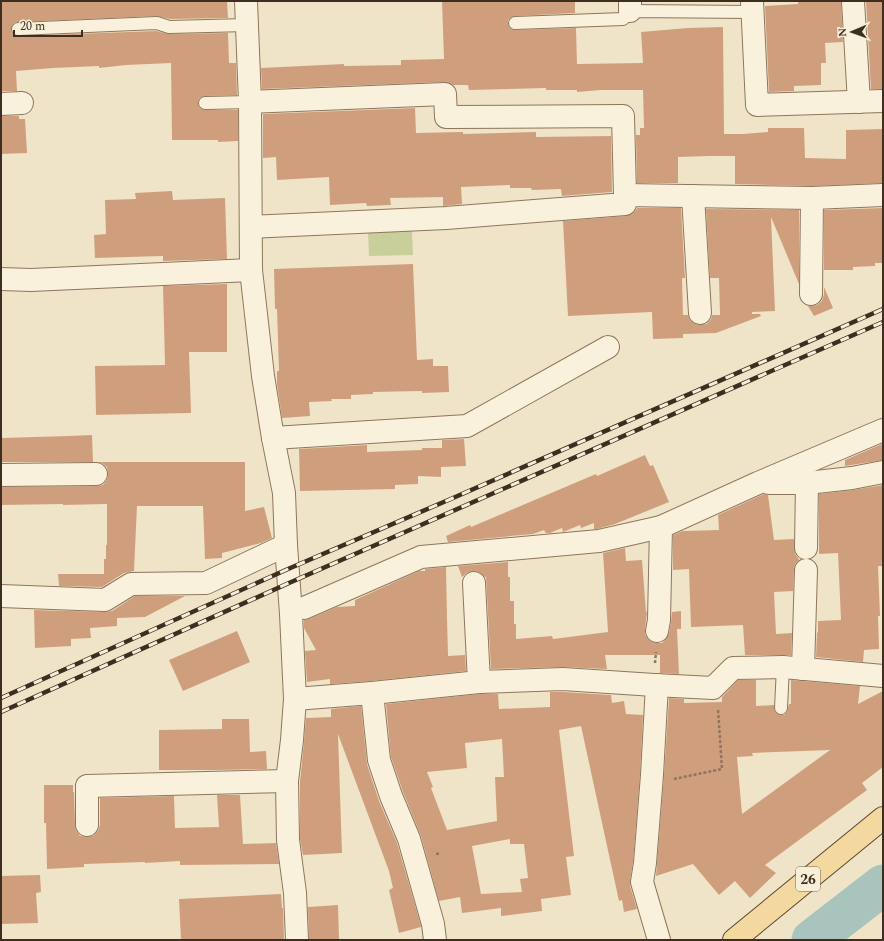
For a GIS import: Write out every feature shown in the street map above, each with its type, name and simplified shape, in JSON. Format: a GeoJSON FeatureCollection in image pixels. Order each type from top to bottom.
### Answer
{"type":"FeatureCollection","features":[{"type":"Feature","properties":{"kind":"main road","name":"26"},"geometry":{"type":"LineString","coordinates":[[734,940],[883,818]]}},
{"type":"Feature","properties":{"kind":"street"},"geometry":{"type":"LineString","coordinates":[[246,1],[250,102],[251,270],[263,376],[284,493],[286,545],[298,610],[295,699],[287,781],[288,840],[295,893],[297,940]]}},
{"type":"Feature","properties":{"kind":"street"},"geometry":{"type":"LineString","coordinates":[[853,1],[859,102]]}},
{"type":"Feature","properties":{"kind":"street"},"geometry":{"type":"LineString","coordinates":[[753,7],[757,105],[883,101]]}},
{"type":"Feature","properties":{"kind":"street"},"geometry":{"type":"LineString","coordinates":[[250,102],[445,94],[446,117],[623,116],[625,195],[625,204],[446,218],[251,227]]}},
{"type":"Feature","properties":{"kind":"street"},"geometry":{"type":"LineString","coordinates":[[625,195],[812,198],[883,195]]}},
{"type":"Feature","properties":{"kind":"street"},"geometry":{"type":"LineString","coordinates":[[694,196],[700,313]]}},
{"type":"Feature","properties":{"kind":"street"},"geometry":{"type":"LineString","coordinates":[[811,294],[812,198]]}},
{"type":"Feature","properties":{"kind":"street"},"geometry":{"type":"LineString","coordinates":[[1,279],[31,280],[251,270]]}},
{"type":"Feature","properties":{"kind":"street"},"geometry":{"type":"LineString","coordinates":[[273,438],[467,426],[608,347]]}},
{"type":"Feature","properties":{"kind":"street"},"geometry":{"type":"LineString","coordinates":[[298,610],[421,557],[599,541],[661,527],[758,483],[883,430]]}},
{"type":"Feature","properties":{"kind":"street"},"geometry":{"type":"LineString","coordinates":[[758,483],[807,482],[852,478],[883,472]]}},
{"type":"Feature","properties":{"kind":"street"},"geometry":{"type":"LineString","coordinates":[[1,476],[96,474]]}},
{"type":"Feature","properties":{"kind":"street"},"geometry":{"type":"LineString","coordinates":[[806,548],[807,482]]}},
{"type":"Feature","properties":{"kind":"street"},"geometry":{"type":"LineString","coordinates":[[657,631],[659,620],[661,527]]}},
{"type":"Feature","properties":{"kind":"street"},"geometry":{"type":"LineString","coordinates":[[1,596],[105,600],[131,584],[206,583],[286,545]]}},
{"type":"Feature","properties":{"kind":"street"},"geometry":{"type":"LineString","coordinates":[[793,668],[806,570]]}},
{"type":"Feature","properties":{"kind":"street"},"geometry":{"type":"LineString","coordinates":[[474,583],[479,682]]}},
{"type":"Feature","properties":{"kind":"street"},"geometry":{"type":"LineString","coordinates":[[295,699],[479,682],[563,679],[713,688],[733,668],[793,668],[883,676]]}},
{"type":"Feature","properties":{"kind":"street"},"geometry":{"type":"LineString","coordinates":[[656,685],[651,783],[645,863],[642,882],[659,940]]}},
{"type":"Feature","properties":{"kind":"street"},"geometry":{"type":"LineString","coordinates":[[372,693],[379,760],[391,796],[409,839],[433,924],[435,940]]}},
{"type":"Feature","properties":{"kind":"street"},"geometry":{"type":"LineString","coordinates":[[87,825],[86,786],[287,781]]}},
{"type":"Feature","properties":{"kind":"lane"},"geometry":{"type":"LineString","coordinates":[[515,24],[623,19],[630,6],[753,7]]}},
{"type":"Feature","properties":{"kind":"lane"},"geometry":{"type":"LineString","coordinates":[[18,29],[157,23],[169,27],[247,25]]}},
{"type":"Feature","properties":{"kind":"lane"},"geometry":{"type":"LineString","coordinates":[[204,103],[250,102]]}},
{"type":"Feature","properties":{"kind":"lane"},"geometry":{"type":"LineString","coordinates":[[781,708],[793,668]]}},
{"type":"Feature","properties":{"kind":"path"},"geometry":{"type":"LineString","coordinates":[[656,685],[657,631]]}},
{"type":"Feature","properties":{"kind":"path"},"geometry":{"type":"LineString","coordinates":[[651,783],[722,769],[718,697],[713,688]]}},
{"type":"Feature","properties":{"kind":"green space"},"geometry":{"type":"Polygon","coordinates":[[[412,230],[413,255],[369,256],[368,232],[412,230]]]}},
{"type":"Feature","properties":{"kind":"building"},"geometry":{"type":"Polygon","coordinates":[[[1,1],[227,1],[228,18],[170,19],[157,16],[18,22],[12,25],[11,30],[14,35],[18,36],[156,31],[169,34],[228,33],[229,63],[236,63],[237,95],[204,96],[199,99],[198,104],[201,109],[205,110],[238,110],[238,141],[218,142],[218,140],[172,140],[171,63],[99,68],[99,66],[16,71],[17,91],[1,91],[1,1]]]}},
{"type":"Feature","properties":{"kind":"building"},"geometry":{"type":"Polygon","coordinates":[[[442,1],[575,1],[575,13],[515,16],[508,20],[508,23],[512,30],[576,28],[577,64],[643,63],[641,32],[723,27],[724,134],[768,132],[768,128],[804,128],[805,158],[846,159],[846,130],[883,129],[883,183],[812,186],[735,184],[735,156],[709,156],[678,157],[678,183],[637,183],[636,135],[640,135],[640,128],[644,128],[643,90],[601,90],[577,92],[577,90],[546,90],[546,88],[469,90],[468,85],[453,85],[444,82],[262,89],[261,68],[344,64],[344,66],[401,65],[401,60],[444,59],[442,1]]]}},
{"type":"Feature","properties":{"kind":"building"},"geometry":{"type":"Polygon","coordinates":[[[841,1],[843,42],[825,43],[826,63],[821,63],[821,85],[794,86],[794,91],[769,92],[765,6],[798,4],[798,2],[841,1]]]}},
{"type":"Feature","properties":{"kind":"building"},"geometry":{"type":"Polygon","coordinates":[[[866,1],[883,1],[883,89],[871,89],[866,1]]]}},
{"type":"Feature","properties":{"kind":"building"},"geometry":{"type":"Polygon","coordinates":[[[415,108],[416,133],[463,132],[463,134],[536,132],[536,137],[611,136],[612,192],[562,196],[561,189],[532,190],[531,188],[510,188],[510,185],[461,187],[462,204],[443,206],[443,197],[390,198],[391,205],[367,206],[366,203],[330,205],[329,177],[277,180],[276,157],[263,158],[263,114],[415,108]]]}},
{"type":"Feature","properties":{"kind":"building"},"geometry":{"type":"Polygon","coordinates":[[[1,116],[19,116],[19,119],[25,119],[27,153],[1,154],[1,116]]]}},
{"type":"Feature","properties":{"kind":"building"},"geometry":{"type":"Polygon","coordinates":[[[172,191],[173,200],[225,198],[227,259],[163,261],[163,256],[95,258],[94,235],[106,234],[105,200],[136,199],[135,193],[172,191]]]}},
{"type":"Feature","properties":{"kind":"building"},"geometry":{"type":"Polygon","coordinates":[[[637,208],[681,208],[685,278],[682,278],[683,315],[688,315],[690,320],[695,324],[707,324],[712,315],[720,315],[719,278],[710,278],[706,209],[799,210],[799,284],[771,217],[775,311],[752,312],[752,314],[760,314],[761,316],[716,333],[683,334],[683,338],[653,339],[652,312],[568,316],[563,221],[626,216],[632,214],[637,208]]]}},
{"type":"Feature","properties":{"kind":"building"},"geometry":{"type":"Polygon","coordinates":[[[883,208],[883,263],[875,263],[875,266],[853,267],[853,270],[824,270],[824,210],[883,208]]]}},
{"type":"Feature","properties":{"kind":"building"},"geometry":{"type":"Polygon","coordinates":[[[413,264],[417,360],[433,359],[433,366],[448,366],[449,392],[373,392],[373,394],[351,395],[351,399],[331,399],[332,401],[309,402],[310,416],[282,418],[277,384],[277,371],[279,371],[274,269],[413,264]]]}},
{"type":"Feature","properties":{"kind":"building"},"geometry":{"type":"Polygon","coordinates":[[[227,284],[227,352],[189,352],[191,413],[96,415],[95,366],[165,365],[163,286],[227,284]]]}},
{"type":"Feature","properties":{"kind":"building"},"geometry":{"type":"Polygon","coordinates":[[[824,287],[833,308],[814,316],[808,306],[817,305],[822,301],[824,287]]]}},
{"type":"Feature","properties":{"kind":"building"},"geometry":{"type":"Polygon","coordinates":[[[92,435],[93,462],[2,462],[2,438],[92,435]]]}},
{"type":"Feature","properties":{"kind":"building"},"geometry":{"type":"Polygon","coordinates":[[[464,439],[466,466],[441,467],[441,477],[418,476],[418,484],[395,485],[395,489],[300,491],[299,449],[367,445],[367,452],[422,450],[422,448],[442,448],[442,440],[464,439]]]}},
{"type":"Feature","properties":{"kind":"building"},"geometry":{"type":"Polygon","coordinates":[[[882,444],[883,460],[845,466],[845,460],[882,444]]]}},
{"type":"Feature","properties":{"kind":"building"},"geometry":{"type":"Polygon","coordinates":[[[645,455],[650,466],[653,465],[669,502],[615,524],[597,529],[594,529],[594,523],[581,528],[580,525],[563,532],[562,528],[550,533],[546,533],[544,530],[533,534],[448,542],[446,536],[470,525],[471,527],[645,455]]]}},
{"type":"Feature","properties":{"kind":"building"},"geometry":{"type":"Polygon","coordinates":[[[97,462],[245,462],[245,511],[264,507],[272,538],[261,543],[222,553],[222,558],[205,559],[203,506],[137,506],[134,571],[124,573],[102,587],[59,586],[58,574],[104,574],[104,559],[106,559],[107,545],[107,504],[1,505],[1,487],[103,485],[107,480],[107,467],[102,463],[97,462]]]}},
{"type":"Feature","properties":{"kind":"building"},"geometry":{"type":"Polygon","coordinates":[[[883,485],[883,566],[878,566],[880,616],[878,616],[879,649],[864,650],[863,662],[816,657],[818,621],[841,620],[838,553],[819,554],[819,494],[883,485]]]}},
{"type":"Feature","properties":{"kind":"building"},"geometry":{"type":"Polygon","coordinates":[[[764,494],[768,495],[774,540],[794,539],[795,554],[799,560],[795,564],[794,569],[793,591],[774,592],[776,634],[792,633],[791,655],[745,655],[743,625],[691,627],[689,569],[673,570],[673,535],[683,531],[719,530],[718,515],[764,494]]]}},
{"type":"Feature","properties":{"kind":"building"},"geometry":{"type":"Polygon","coordinates":[[[625,548],[626,561],[642,560],[647,612],[645,635],[649,640],[655,643],[662,643],[669,633],[672,612],[681,611],[681,629],[677,629],[679,674],[660,673],[660,655],[605,655],[607,669],[563,667],[491,669],[486,577],[479,572],[474,571],[468,572],[462,577],[458,566],[508,562],[508,577],[510,577],[510,601],[514,601],[514,624],[516,624],[516,639],[552,636],[553,639],[608,632],[603,553],[625,548]]]}},
{"type":"Feature","properties":{"kind":"building"},"geometry":{"type":"Polygon","coordinates":[[[446,567],[448,656],[465,655],[466,671],[330,684],[330,679],[307,682],[305,651],[316,650],[304,628],[304,620],[337,607],[355,606],[355,600],[419,571],[446,567]]]}},
{"type":"Feature","properties":{"kind":"building"},"geometry":{"type":"Polygon","coordinates":[[[135,596],[185,596],[145,617],[117,618],[117,626],[90,628],[91,638],[71,639],[71,646],[35,648],[34,610],[105,612],[112,611],[135,596]]]}},
{"type":"Feature","properties":{"kind":"building"},"geometry":{"type":"Polygon","coordinates":[[[237,631],[250,662],[183,691],[169,660],[237,631]]]}},
{"type":"Feature","properties":{"kind":"building"},"geometry":{"type":"Polygon","coordinates":[[[738,680],[756,680],[756,706],[774,705],[775,712],[777,714],[784,715],[787,712],[789,704],[791,704],[791,680],[860,686],[858,704],[883,691],[883,767],[862,783],[867,790],[765,865],[776,873],[750,898],[735,881],[719,895],[693,864],[656,876],[669,698],[684,699],[684,703],[722,702],[722,697],[738,680]],[[830,750],[752,753],[753,756],[737,757],[742,814],[830,750]]]}},
{"type":"Feature","properties":{"kind":"building"},"geometry":{"type":"Polygon","coordinates":[[[550,692],[611,695],[612,703],[624,701],[626,714],[643,715],[640,774],[633,862],[630,880],[630,886],[637,909],[624,912],[622,900],[619,901],[581,726],[559,730],[574,856],[566,857],[571,895],[541,899],[542,911],[501,916],[501,908],[462,913],[460,897],[439,901],[421,836],[403,792],[391,757],[386,704],[480,694],[498,694],[499,709],[550,707],[550,692]],[[502,739],[465,743],[467,768],[427,772],[433,787],[431,788],[447,830],[497,821],[495,777],[504,777],[502,739]],[[510,839],[472,846],[481,894],[522,892],[520,879],[528,878],[524,844],[510,844],[510,839]]]}},
{"type":"Feature","properties":{"kind":"building"},"geometry":{"type":"Polygon","coordinates":[[[361,706],[367,764],[379,801],[397,843],[421,926],[399,933],[389,890],[393,888],[389,871],[338,734],[342,853],[303,855],[300,839],[300,782],[306,718],[331,717],[331,709],[361,706]]]}},
{"type":"Feature","properties":{"kind":"building"},"geometry":{"type":"Polygon","coordinates":[[[222,719],[249,719],[250,752],[266,751],[267,769],[159,770],[159,730],[222,729],[222,719]]]}},
{"type":"Feature","properties":{"kind":"building"},"geometry":{"type":"Polygon","coordinates":[[[44,785],[73,785],[76,831],[80,836],[87,837],[93,836],[98,831],[100,825],[100,798],[174,796],[175,828],[219,827],[217,795],[240,795],[243,844],[276,843],[279,864],[180,865],[180,861],[84,864],[84,867],[47,869],[46,823],[44,823],[44,785]]]}},
{"type":"Feature","properties":{"kind":"building"},"geometry":{"type":"Polygon","coordinates":[[[40,875],[41,892],[36,893],[38,923],[1,924],[1,876],[40,875]]]}},
{"type":"Feature","properties":{"kind":"building"},"geometry":{"type":"Polygon","coordinates":[[[281,894],[284,940],[181,940],[179,899],[281,894]]]}},
{"type":"Feature","properties":{"kind":"building"},"geometry":{"type":"Polygon","coordinates":[[[338,905],[339,939],[309,940],[308,907],[338,905]]]}},
{"type":"Feature","properties":{"kind":"waterway"},"geometry":{"type":"LineString","coordinates":[[812,940],[883,885]]}},
{"type":"Feature","properties":{"kind":"railway"},"geometry":{"type":"LineString","coordinates":[[1,698],[288,569],[883,309]]}},
{"type":"Feature","properties":{"kind":"railway"},"geometry":{"type":"LineString","coordinates":[[1,712],[289,583],[883,322]]}}]}
